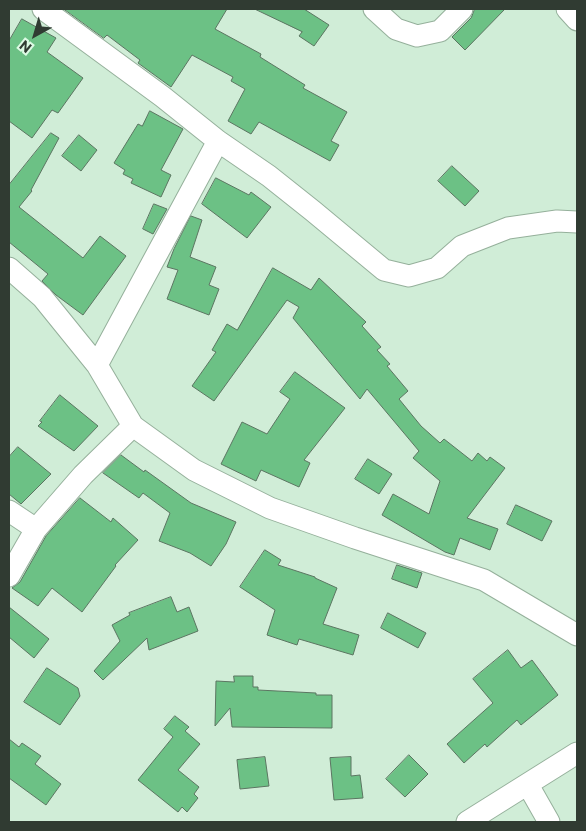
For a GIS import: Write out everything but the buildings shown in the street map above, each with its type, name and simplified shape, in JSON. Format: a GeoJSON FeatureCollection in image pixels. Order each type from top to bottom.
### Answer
{"type":"FeatureCollection","features":[{"type":"Feature","properties":{"kind":"street"},"geometry":{"type":"LineString","coordinates":[[43,9],[163,97],[218,141],[269,176],[384,270],[409,276],[437,268],[462,246],[508,228],[557,221],[577,222]]}},
{"type":"Feature","properties":{"kind":"street"},"geometry":{"type":"LineString","coordinates":[[374,9],[396,29],[417,36],[440,31],[462,9]]}},
{"type":"Feature","properties":{"kind":"street"},"geometry":{"type":"LineString","coordinates":[[567,9],[577,20]]}},
{"type":"Feature","properties":{"kind":"street"},"geometry":{"type":"LineString","coordinates":[[97,365],[218,141]]}},
{"type":"Feature","properties":{"kind":"street"},"geometry":{"type":"LineString","coordinates":[[9,268],[42,297],[97,365],[133,426],[194,470],[270,508],[484,580],[577,635]]}},
{"type":"Feature","properties":{"kind":"street"},"geometry":{"type":"LineString","coordinates":[[9,576],[36,529],[83,475],[133,426]]}},
{"type":"Feature","properties":{"kind":"street"},"geometry":{"type":"LineString","coordinates":[[9,511],[36,529]]}},
{"type":"Feature","properties":{"kind":"street"},"geometry":{"type":"LineString","coordinates":[[467,822],[577,753]]}},
{"type":"Feature","properties":{"kind":"street"},"geometry":{"type":"LineString","coordinates":[[528,785],[549,822]]}}]}
